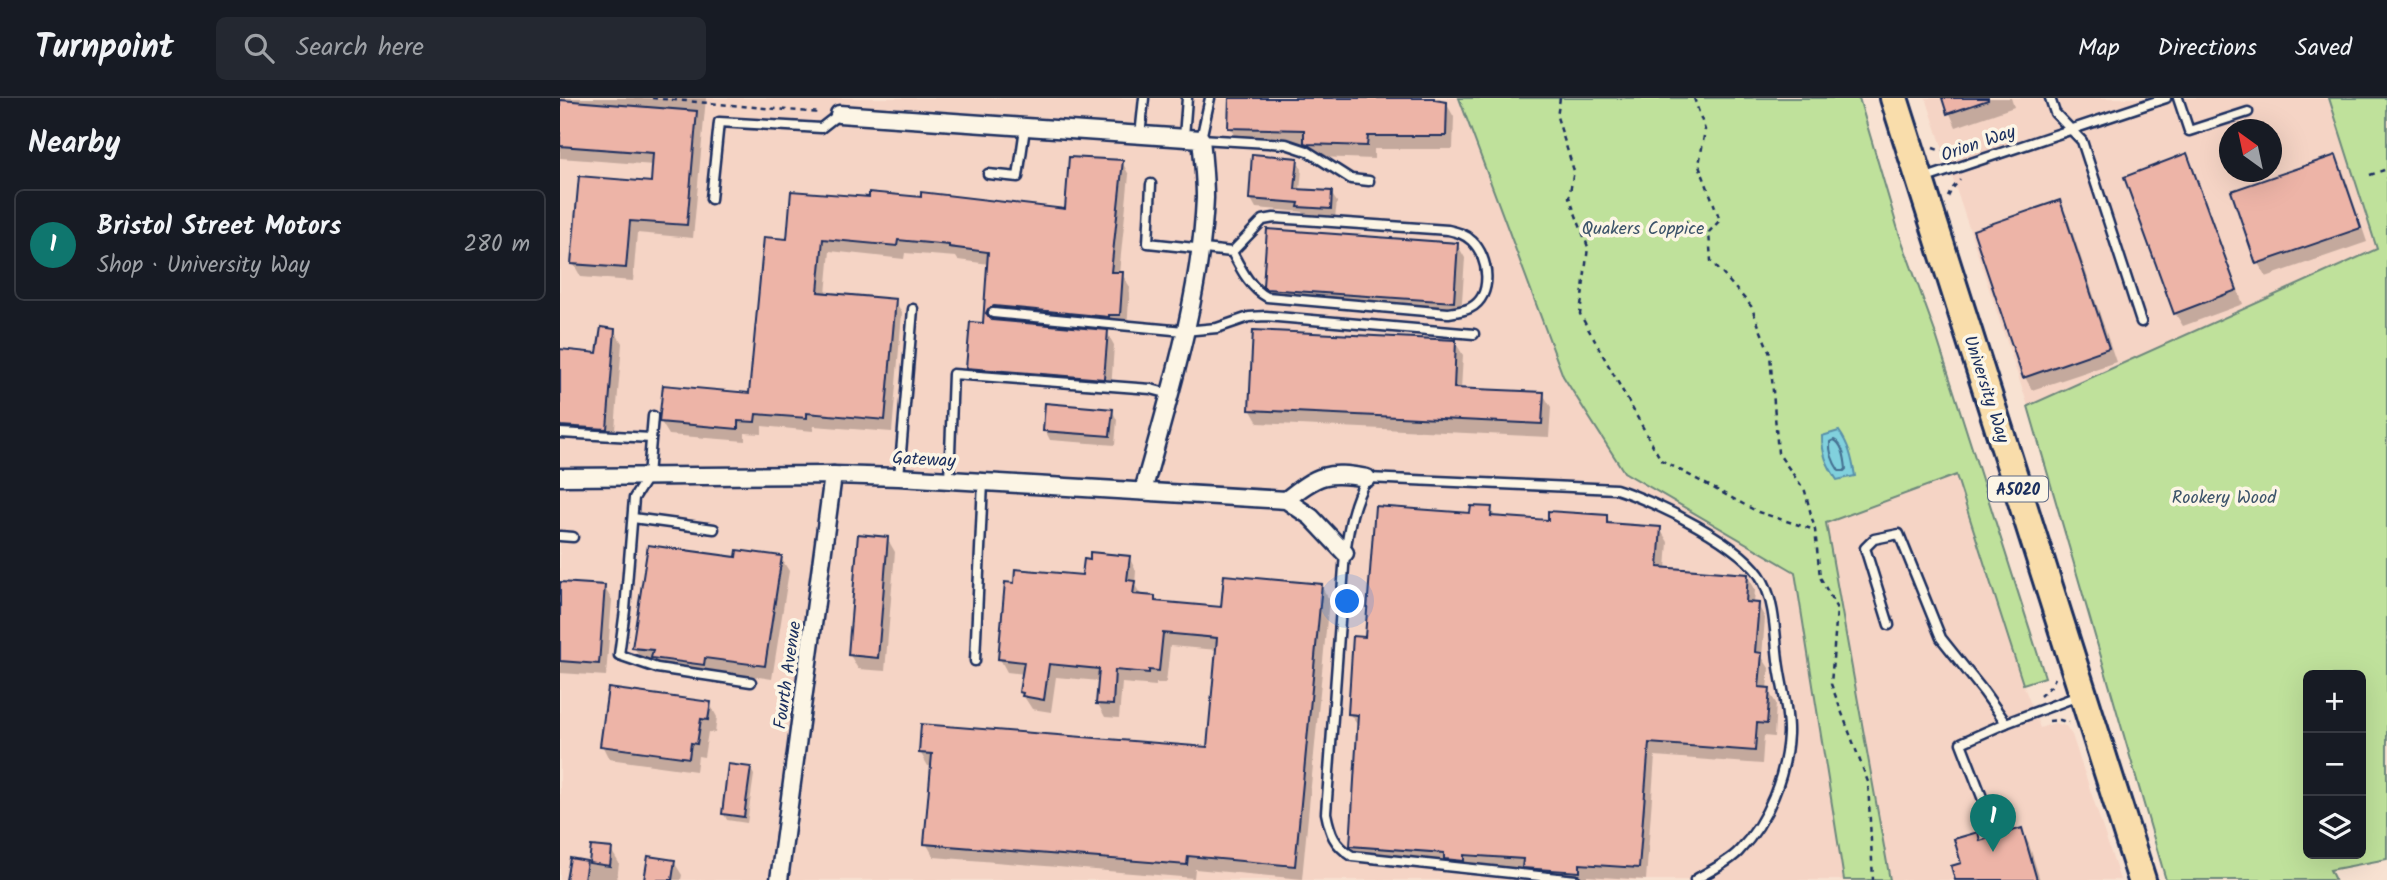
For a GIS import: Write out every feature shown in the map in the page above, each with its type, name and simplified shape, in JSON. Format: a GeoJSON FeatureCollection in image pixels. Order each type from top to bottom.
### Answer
{"type":"FeatureCollection","features":[{"type":"Feature","properties":{"kind":"highway","name":"University Way"},"geometry":{"type":"LineString","coordinates":[[1894,98],[2142,880]]}},
{"type":"Feature","properties":{"kind":"street"},"geometry":{"type":"LineString","coordinates":[[839,114],[1201,139],[1205,195],[1200,248],[1170,394],[1143,491]]}},
{"type":"Feature","properties":{"kind":"street"},"geometry":{"type":"LineString","coordinates":[[1345,553],[1311,517],[1286,500],[1320,477],[1339,473],[1367,478]]}},
{"type":"Feature","properties":{"kind":"street","name":"Fourth Avenue"},"geometry":{"type":"LineString","coordinates":[[779,880],[833,475]]}},
{"type":"Feature","properties":{"kind":"street","name":"Gateway"},"geometry":{"type":"LineString","coordinates":[[560,477],[899,477],[1286,500]]}},
{"type":"Feature","properties":{"kind":"lane"},"geometry":{"type":"LineString","coordinates":[[1140,136],[1144,98]]}},
{"type":"Feature","properties":{"kind":"lane"},"geometry":{"type":"LineString","coordinates":[[1184,137],[1187,98]]}},
{"type":"Feature","properties":{"kind":"lane"},"geometry":{"type":"LineString","coordinates":[[1210,98],[1201,139],[1286,144],[1307,152],[1351,179],[1369,181]]}},
{"type":"Feature","properties":{"kind":"lane"},"geometry":{"type":"LineString","coordinates":[[2050,98],[2054,113],[2082,141],[2141,322]]}},
{"type":"Feature","properties":{"kind":"lane","name":"Orion Way"},"geometry":{"type":"LineString","coordinates":[[1920,180],[2166,98]]}},
{"type":"Feature","properties":{"kind":"lane"},"geometry":{"type":"LineString","coordinates":[[2178,98],[2189,131],[2248,112]]}},
{"type":"Feature","properties":{"kind":"lane"},"geometry":{"type":"LineString","coordinates":[[711,199],[719,122],[821,128],[839,114]]}},
{"type":"Feature","properties":{"kind":"lane"},"geometry":{"type":"LineString","coordinates":[[988,174],[1018,177],[1025,128]]}},
{"type":"Feature","properties":{"kind":"lane"},"geometry":{"type":"LineString","coordinates":[[1151,184],[1147,243],[1232,252]]}},
{"type":"Feature","properties":{"kind":"lane"},"geometry":{"type":"LineString","coordinates":[[1274,218],[1448,230],[1460,232],[1471,239],[1481,251],[1487,280],[1482,295],[1471,308],[1448,313],[1267,297],[1258,292],[1232,252],[1264,220],[1274,218]]}},
{"type":"Feature","properties":{"kind":"lane"},"geometry":{"type":"LineString","coordinates":[[899,477],[913,309]]}},
{"type":"Feature","properties":{"kind":"lane"},"geometry":{"type":"LineString","coordinates":[[993,313],[1184,331],[1217,328],[1249,317],[1266,316],[1474,334]]}},
{"type":"Feature","properties":{"kind":"lane"},"geometry":{"type":"LineString","coordinates":[[949,480],[953,374],[1151,389],[1170,394]]}},
{"type":"Feature","properties":{"kind":"lane"},"geometry":{"type":"LineString","coordinates":[[653,416],[648,476],[634,498],[619,655],[657,668],[751,682]]}},
{"type":"Feature","properties":{"kind":"lane"},"geometry":{"type":"LineString","coordinates":[[560,433],[651,438]]}},
{"type":"Feature","properties":{"kind":"lane"},"geometry":{"type":"LineString","coordinates":[[1576,880],[1352,856],[1340,849],[1330,833],[1326,813],[1345,553],[1356,496],[1367,478],[1616,489],[1642,497],[1730,546],[1749,562],[1763,581],[1772,609],[1788,734],[1780,775],[1764,820],[1738,853],[1695,880]]}},
{"type":"Feature","properties":{"kind":"lane"},"geometry":{"type":"LineString","coordinates":[[975,662],[983,482]]}},
{"type":"Feature","properties":{"kind":"lane"},"geometry":{"type":"LineString","coordinates":[[633,518],[714,529]]}},
{"type":"Feature","properties":{"kind":"lane"},"geometry":{"type":"LineString","coordinates":[[1889,625],[1865,548],[1874,539],[1899,534],[1941,638],[2006,723]]}},
{"type":"Feature","properties":{"kind":"lane"},"geometry":{"type":"LineString","coordinates":[[560,536],[573,537]]}},
{"type":"Feature","properties":{"kind":"lane"},"geometry":{"type":"LineString","coordinates":[[1987,810],[1961,743],[2083,694]]}},
{"type":"Feature","properties":{"kind":"path"},"geometry":{"type":"LineString","coordinates":[[652,98],[839,114]]}},
{"type":"Feature","properties":{"kind":"path"},"geometry":{"type":"LineString","coordinates":[[1560,98],[1557,117],[1574,171],[1569,197],[1588,247],[1580,314],[1661,460],[1758,512],[1815,530]]}},
{"type":"Feature","properties":{"kind":"path"},"geometry":{"type":"LineString","coordinates":[[1694,98],[1705,130],[1699,165],[1720,220],[1709,232],[1711,261],[1751,306],[1770,354],[1778,453],[1805,491],[1815,530],[1820,578],[1837,609],[1831,684],[1868,782],[1873,880]]}},
{"type":"Feature","properties":{"kind":"path"},"geometry":{"type":"LineString","coordinates":[[2370,175],[2387,169]]}},
{"type":"Feature","properties":{"kind":"shaded area"},"geometry":{"type":"Polygon","coordinates":[[[560,98],[1459,98],[1563,376],[1624,472],[1795,572],[1844,880],[560,880],[560,98]]]}},
{"type":"Feature","properties":{"kind":"shaded area"},"geometry":{"type":"Polygon","coordinates":[[[1926,98],[2329,98],[2377,249],[2028,406],[1926,98]]]}},
{"type":"Feature","properties":{"kind":"shaded area"},"geometry":{"type":"Polygon","coordinates":[[[1956,475],[2023,684],[2040,728],[2054,723],[2066,726],[2072,735],[2120,880],[1890,880],[1826,523],[1956,475]]]}},
{"type":"Feature","properties":{"kind":"green space","name":"Quakers Coppice"},"geometry":{"type":"Polygon","coordinates":[[[1459,98],[1859,98],[1899,233],[1935,332],[2045,677],[2023,684],[1956,475],[1826,523],[1890,880],[1844,880],[1795,572],[1624,472],[1563,376],[1459,98]]]}},
{"type":"Feature","properties":{"kind":"green space","name":"Rookery Wood"},"geometry":{"type":"Polygon","coordinates":[[[2329,98],[2387,98],[2387,859],[2330,870],[2335,880],[2166,880],[2028,406],[2377,249],[2329,98]]]}},
{"type":"Feature","properties":{"kind":"water"},"geometry":{"type":"Polygon","coordinates":[[[1839,431],[1850,452],[1855,476],[1837,480],[1826,459],[1822,436],[1839,431]]]}},
{"type":"Feature","properties":{"kind":"building"},"geometry":{"type":"Polygon","coordinates":[[[1229,98],[1434,98],[1447,102],[1446,136],[1368,136],[1367,146],[1308,144],[1304,143],[1304,130],[1228,128],[1229,98]]]}},
{"type":"Feature","properties":{"kind":"building"},"geometry":{"type":"Polygon","coordinates":[[[1942,98],[1988,98],[1988,100],[1947,114],[1942,98]]]}},
{"type":"Feature","properties":{"kind":"building"},"geometry":{"type":"Polygon","coordinates":[[[560,100],[697,111],[687,225],[630,221],[626,268],[571,264],[579,176],[651,182],[653,153],[560,146],[560,100]]]}},
{"type":"Feature","properties":{"kind":"building"},"geometry":{"type":"Polygon","coordinates":[[[2187,153],[2237,290],[2174,314],[2124,177],[2187,153]]]}},
{"type":"Feature","properties":{"kind":"building"},"geometry":{"type":"Polygon","coordinates":[[[1252,154],[1298,158],[1295,189],[1332,191],[1331,209],[1249,199],[1252,154]]]}},
{"type":"Feature","properties":{"kind":"building"},"geometry":{"type":"Polygon","coordinates":[[[2336,155],[2361,228],[2256,264],[2231,191],[2257,182],[2282,182],[2282,174],[2336,155]]]}},
{"type":"Feature","properties":{"kind":"building"},"geometry":{"type":"Polygon","coordinates":[[[1069,157],[1123,160],[1111,272],[1123,272],[1120,315],[1109,317],[994,306],[986,313],[992,320],[1108,330],[1104,379],[966,368],[970,322],[983,323],[988,252],[898,240],[897,246],[823,239],[818,292],[896,299],[885,420],[807,413],[807,418],[756,414],[755,422],[738,421],[738,429],[659,422],[663,385],[749,393],[764,237],[787,239],[791,191],[869,197],[869,192],[921,197],[921,192],[1065,209],[1069,157]]]}},
{"type":"Feature","properties":{"kind":"building"},"geometry":{"type":"Polygon","coordinates":[[[2060,200],[2109,348],[2023,378],[1973,230],[2060,200]]]}},
{"type":"Feature","properties":{"kind":"building"},"geometry":{"type":"Polygon","coordinates":[[[1267,229],[1458,243],[1454,302],[1266,289],[1263,286],[1267,229]]]}},
{"type":"Feature","properties":{"kind":"building"},"geometry":{"type":"Polygon","coordinates":[[[601,327],[615,329],[607,429],[560,426],[560,349],[597,353],[601,327]]]}},
{"type":"Feature","properties":{"kind":"building"},"geometry":{"type":"Polygon","coordinates":[[[1253,330],[1456,340],[1454,388],[1544,392],[1542,424],[1249,410],[1253,330]]]}},
{"type":"Feature","properties":{"kind":"building"},"geometry":{"type":"Polygon","coordinates":[[[1045,403],[1113,409],[1110,436],[1043,431],[1045,403]]]}},
{"type":"Feature","properties":{"kind":"building"},"geometry":{"type":"Polygon","coordinates":[[[1375,506],[1470,513],[1471,506],[1492,507],[1491,516],[1548,520],[1548,511],[1607,515],[1607,523],[1661,527],[1658,567],[1748,574],[1746,602],[1759,603],[1755,652],[1762,653],[1759,687],[1770,688],[1767,724],[1757,723],[1755,751],[1649,743],[1639,868],[1580,864],[1580,872],[1522,868],[1523,859],[1464,855],[1464,861],[1444,859],[1444,853],[1350,846],[1358,715],[1348,714],[1353,636],[1365,637],[1375,506]]]}},
{"type":"Feature","properties":{"kind":"building"},"geometry":{"type":"Polygon","coordinates":[[[858,534],[888,537],[878,658],[848,655],[858,534]]]}},
{"type":"Feature","properties":{"kind":"building"},"geometry":{"type":"Polygon","coordinates":[[[648,545],[736,557],[737,550],[782,556],[765,666],[705,658],[704,665],[651,658],[653,650],[632,648],[648,545]]]}},
{"type":"Feature","properties":{"kind":"building"},"geometry":{"type":"Polygon","coordinates":[[[1090,552],[1130,556],[1127,580],[1135,581],[1133,594],[1155,596],[1155,601],[1221,607],[1224,575],[1322,584],[1295,866],[1188,856],[1187,865],[924,844],[932,754],[919,753],[921,724],[1207,747],[1217,638],[1163,633],[1159,671],[1149,670],[1149,673],[1115,670],[1113,705],[1096,704],[1099,669],[1049,664],[1044,700],[1022,696],[1023,693],[1019,692],[1024,662],[998,659],[1005,582],[1014,583],[1015,569],[1082,575],[1084,559],[1090,560],[1090,552]]]}},
{"type":"Feature","properties":{"kind":"building"},"geometry":{"type":"Polygon","coordinates":[[[560,582],[605,585],[599,664],[560,661],[560,582]]]}},
{"type":"Feature","properties":{"kind":"building"},"geometry":{"type":"Polygon","coordinates":[[[608,688],[711,702],[708,720],[701,719],[697,744],[691,743],[689,758],[600,746],[608,688]]]}},
{"type":"Feature","properties":{"kind":"building"},"geometry":{"type":"Polygon","coordinates":[[[728,764],[751,767],[744,817],[722,814],[728,764]]]}},
{"type":"Feature","properties":{"kind":"building"},"geometry":{"type":"Polygon","coordinates":[[[2022,828],[2037,880],[1955,880],[1951,866],[1961,863],[1954,839],[1978,832],[1980,841],[2022,828]]]}},
{"type":"Feature","properties":{"kind":"building"},"geometry":{"type":"Polygon","coordinates":[[[591,846],[612,848],[610,866],[589,863],[591,846]]]}},
{"type":"Feature","properties":{"kind":"building"},"geometry":{"type":"Polygon","coordinates":[[[648,856],[675,860],[672,880],[644,880],[648,856]]]}},
{"type":"Feature","properties":{"kind":"building"},"geometry":{"type":"Polygon","coordinates":[[[570,858],[587,861],[584,880],[566,880],[570,858]]]}},
{"type":"Feature","properties":{"kind":"place","name":"Bristol Street Motors"},"geometry":{"type":"Point","coordinates":[1993,852]}}]}
